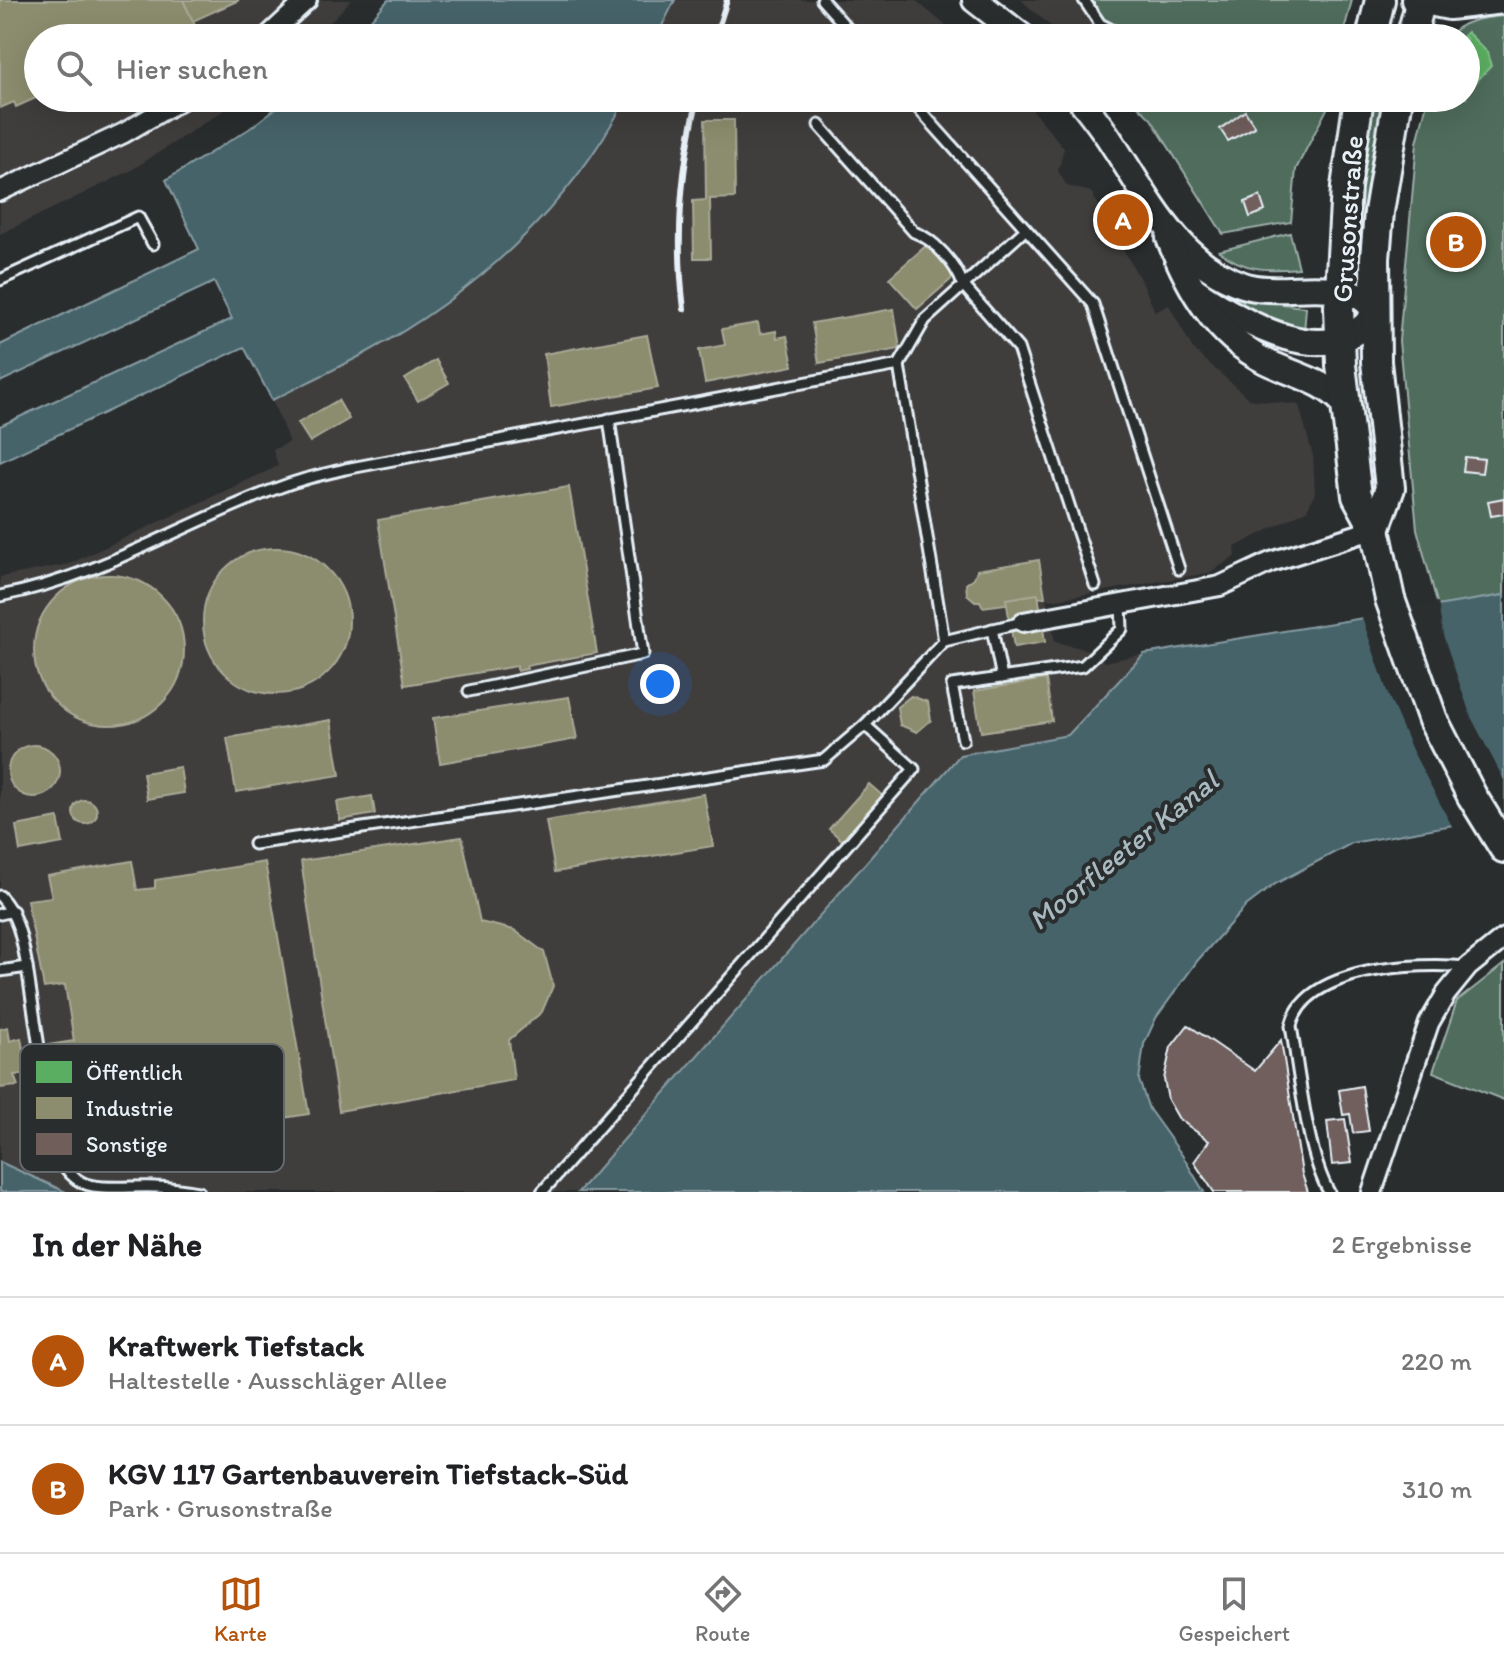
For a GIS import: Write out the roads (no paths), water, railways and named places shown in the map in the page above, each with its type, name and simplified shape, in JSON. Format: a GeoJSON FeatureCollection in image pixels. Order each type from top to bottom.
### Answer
{"type":"FeatureCollection","features":[{"type":"Feature","properties":{"kind":"main road"},"geometry":{"type":"LineString","coordinates":[[1374,24],[1380,0]]}},
{"type":"Feature","properties":{"kind":"main road"},"geometry":{"type":"LineString","coordinates":[[1414,24],[1418,1]]}},
{"type":"Feature","properties":{"kind":"main road","name":"Grusonstraße"},"geometry":{"type":"LineString","coordinates":[[1357,112],[1346,187],[1339,340],[1357,496],[1375,529]]}},
{"type":"Feature","properties":{"kind":"main road","name":"Grusonstraße"},"geometry":{"type":"LineString","coordinates":[[1375,529],[1390,488],[1377,371],[1375,313],[1379,212],[1396,112]]}},
{"type":"Feature","properties":{"kind":"main road"},"geometry":{"type":"LineString","coordinates":[[1375,529],[1382,568],[1404,643],[1433,720],[1472,796],[1504,848]]}},
{"type":"Feature","properties":{"kind":"street"},"geometry":{"type":"LineString","coordinates":[[281,24],[307,0]]}},
{"type":"Feature","properties":{"kind":"street"},"geometry":{"type":"LineString","coordinates":[[975,0],[1006,24]]}},
{"type":"Feature","properties":{"kind":"street"},"geometry":{"type":"LineString","coordinates":[[1418,1],[1449,7],[1504,1]]}},
{"type":"Feature","properties":{"kind":"street"},"geometry":{"type":"LineString","coordinates":[[0,191],[124,133],[160,112]]}},
{"type":"Feature","properties":{"kind":"street"},"geometry":{"type":"LineString","coordinates":[[1089,112],[1164,225],[1178,260],[1209,315],[1231,339],[1267,362],[1326,388],[1345,405]]}},
{"type":"Feature","properties":{"kind":"street"},"geometry":{"type":"LineString","coordinates":[[1164,225],[1190,253],[1215,272],[1246,287],[1286,291],[1340,289],[1359,295],[1375,313],[1360,329],[1339,340],[1314,343],[1279,334],[1229,312],[1195,290]]}},
{"type":"Feature","properties":{"kind":"street"},"geometry":{"type":"LineString","coordinates":[[1023,622],[1220,586],[1271,562],[1375,529]]}},
{"type":"Feature","properties":{"kind":"street"},"geometry":{"type":"LineString","coordinates":[[1372,1192],[1429,1023],[1446,994],[1468,967],[1504,938]]}},
{"type":"Feature","properties":{"kind":"lane"},"geometry":{"type":"LineString","coordinates":[[822,0],[843,24]]}},
{"type":"Feature","properties":{"kind":"lane"},"geometry":{"type":"LineString","coordinates":[[1084,0],[1100,24]]}},
{"type":"Feature","properties":{"kind":"lane"},"geometry":{"type":"LineString","coordinates":[[921,112],[1093,304],[1179,569]]}},
{"type":"Feature","properties":{"kind":"lane"},"geometry":{"type":"LineString","coordinates":[[819,125],[914,232],[926,236],[959,274],[963,285],[1018,348],[1095,585]]}},
{"type":"Feature","properties":{"kind":"lane"},"geometry":{"type":"LineString","coordinates":[[0,280],[138,217],[153,244]]}},
{"type":"Feature","properties":{"kind":"lane"},"geometry":{"type":"LineString","coordinates":[[944,641],[899,365],[925,320],[1025,230]]}},
{"type":"Feature","properties":{"kind":"lane"},"geometry":{"type":"LineString","coordinates":[[0,596],[36,589],[98,569],[288,484],[345,469],[899,365]]}},
{"type":"Feature","properties":{"kind":"lane"},"geometry":{"type":"LineString","coordinates":[[469,691],[643,654],[609,419]]}},
{"type":"Feature","properties":{"kind":"lane"},"geometry":{"type":"LineString","coordinates":[[963,740],[952,685],[1083,666],[1122,629],[1121,604]]}},
{"type":"Feature","properties":{"kind":"lane"},"geometry":{"type":"LineString","coordinates":[[254,844],[824,760],[865,725],[944,641],[1023,622]]}},
{"type":"Feature","properties":{"kind":"lane"},"geometry":{"type":"LineString","coordinates":[[992,629],[1002,678]]}},
{"type":"Feature","properties":{"kind":"lane"},"geometry":{"type":"LineString","coordinates":[[542,1192],[914,769],[865,725]]}},
{"type":"Feature","properties":{"kind":"lane"},"geometry":{"type":"LineString","coordinates":[[0,896],[18,922],[38,1044]]}},
{"type":"Feature","properties":{"kind":"lane"},"geometry":{"type":"LineString","coordinates":[[0,914],[13,911]]}},
{"type":"Feature","properties":{"kind":"lane"},"geometry":{"type":"LineString","coordinates":[[1329,1192],[1314,1153],[1291,1026],[1302,1000],[1317,990],[1354,975],[1440,964],[1468,967]]}},
{"type":"Feature","properties":{"kind":"lane"},"geometry":{"type":"LineString","coordinates":[[0,971],[27,967]]}},
{"type":"Feature","properties":{"kind":"lane"},"geometry":{"type":"LineString","coordinates":[[67,1172],[91,1186],[161,1187],[199,1192]]}},
{"type":"Feature","properties":{"kind":"water"},"geometry":{"type":"Polygon","coordinates":[[[388,0],[675,0],[663,24],[367,24],[388,0]]]}},
{"type":"Feature","properties":{"kind":"water"},"geometry":{"type":"Polygon","coordinates":[[[271,112],[618,112],[576,177],[514,246],[443,305],[364,354],[272,400],[244,347],[0,462],[0,426],[232,319],[214,282],[0,382],[0,345],[199,249],[166,180],[271,112]]]}},
{"type":"Feature","properties":{"kind":"water","name":"Moorfleeter Kanal"},"geometry":{"type":"Polygon","coordinates":[[[1504,595],[1504,816],[1352,843],[1275,884],[1246,906],[1198,960],[1156,1018],[1144,1044],[1139,1080],[1149,1109],[1204,1192],[578,1192],[960,755],[1068,735],[1144,654],[1504,595]]]}},
{"type":"Feature","properties":{"kind":"water"},"geometry":{"type":"Polygon","coordinates":[[[0,1162],[66,1192],[0,1192],[0,1162]]]}},
{"type":"Feature","properties":{"kind":"railway"},"geometry":{"type":"LineString","coordinates":[[719,24],[727,0]]}},
{"type":"Feature","properties":{"kind":"railway"},"geometry":{"type":"LineString","coordinates":[[684,309],[680,256],[681,203],[695,112]]}},
{"type":"Feature","properties":{"kind":"place","name":"Kraftwerk Tiefstack"},"geometry":{"type":"Point","coordinates":[1123,220]}},
{"type":"Feature","properties":{"kind":"place","name":"KGV 117 Gartenbauverein Tiefstack-Süd"},"geometry":{"type":"Point","coordinates":[1456,242]}}]}
